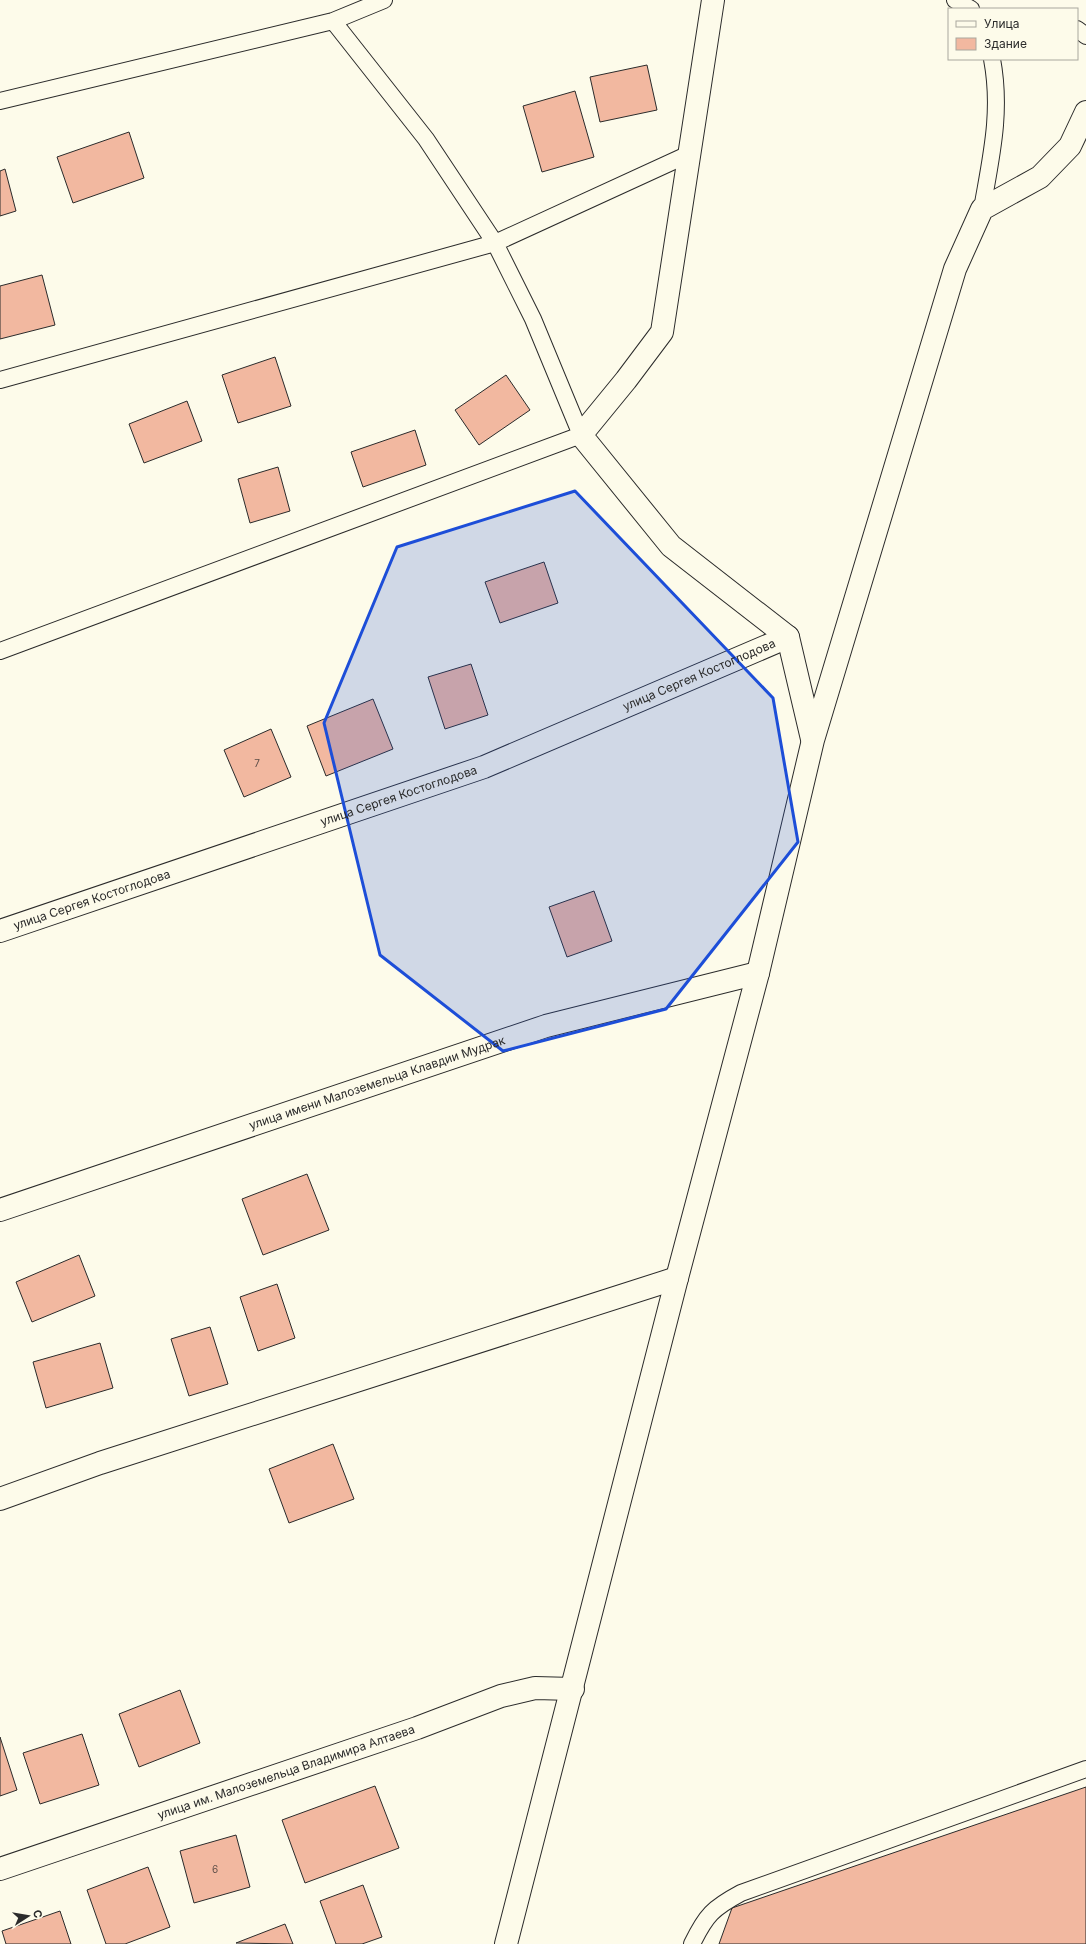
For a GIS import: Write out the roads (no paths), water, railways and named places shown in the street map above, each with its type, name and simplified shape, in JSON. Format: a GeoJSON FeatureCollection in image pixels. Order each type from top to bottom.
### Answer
{"type":"FeatureCollection","features":[{"type":"Feature","properties":{"kind":"street"},"geometry":{"type":"LineString","coordinates":[[713,0],[662,332],[626,380],[581,435],[671,546],[788,637],[813,740]]}},
{"type":"Feature","properties":{"kind":"street"},"geometry":{"type":"LineString","coordinates":[[506,1944],[573,1689],[677,1278],[758,973],[813,740],[955,269],[982,209],[1040,177],[1070,146],[1086,112]]}},
{"type":"Feature","properties":{"kind":"street","name":"улица Сергея Костоглодова"},"geometry":{"type":"LineString","coordinates":[[0,931],[484,767],[788,637]]}},
{"type":"Feature","properties":{"kind":"street","name":"улица имени Малоземельца Клавдии Мудрак"},"geometry":{"type":"LineString","coordinates":[[0,1210],[546,1026],[758,973]]}},
{"type":"Feature","properties":{"kind":"street"},"geometry":{"type":"LineString","coordinates":[[0,1499],[108,1460],[677,1278]]}},
{"type":"Feature","properties":{"kind":"street","name":"улица им. Малоземельца Владимира Алтаева"},"geometry":{"type":"LineString","coordinates":[[0,1869],[410,1731],[501,1696],[535,1688],[573,1689]]}},
{"type":"Feature","properties":{"kind":"lane"},"geometry":{"type":"LineString","coordinates":[[0,101],[333,21],[384,0]]}},
{"type":"Feature","properties":{"kind":"lane"},"geometry":{"type":"LineString","coordinates":[[955,0],[969,8]]}},
{"type":"Feature","properties":{"kind":"lane"},"geometry":{"type":"LineString","coordinates":[[0,651],[581,435],[533,319],[495,243],[426,140],[333,21]]}},
{"type":"Feature","properties":{"kind":"lane"},"geometry":{"type":"LineString","coordinates":[[1078,30],[1086,36]]}},
{"type":"Feature","properties":{"kind":"lane"},"geometry":{"type":"LineString","coordinates":[[982,209],[996,130],[996,79],[992,60]]}},
{"type":"Feature","properties":{"kind":"lane"},"geometry":{"type":"LineString","coordinates":[[0,380],[495,243],[689,154]]}},
{"type":"Feature","properties":{"kind":"lane"},"geometry":{"type":"LineString","coordinates":[[692,1944],[702,1923],[719,1905],[741,1893],[1086,1769]]}}]}
